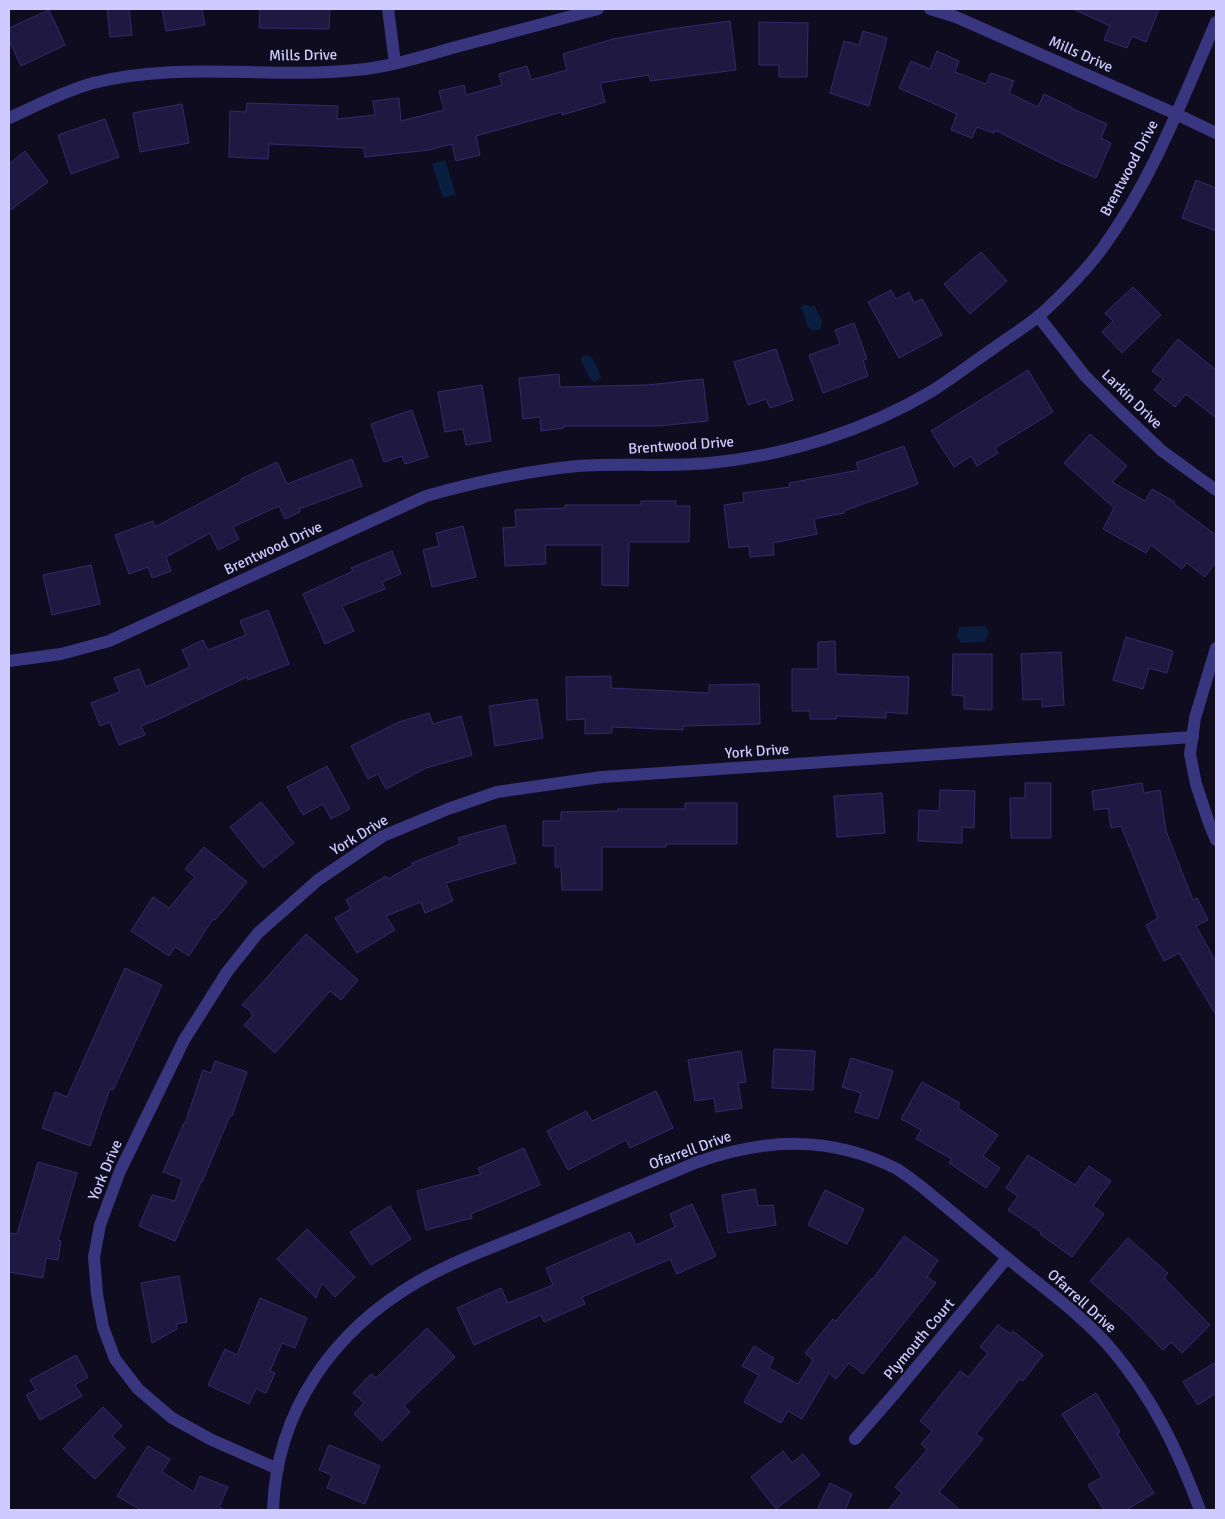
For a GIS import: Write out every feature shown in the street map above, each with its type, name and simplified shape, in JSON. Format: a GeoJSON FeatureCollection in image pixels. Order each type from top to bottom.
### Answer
{"type":"FeatureCollection","features":[{"type":"Feature","properties":{"kind":"street"},"geometry":{"type":"LineString","coordinates":[[388,9],[395,63]]}},
{"type":"Feature","properties":{"kind":"street","name":"Mills Drive"},"geometry":{"type":"LineString","coordinates":[[9,118],[92,83],[152,73],[218,71],[321,73],[358,70],[395,63],[598,9]]}},
{"type":"Feature","properties":{"kind":"street","name":"Mills Drive"},"geometry":{"type":"LineString","coordinates":[[930,9],[956,17],[1216,133]]}},
{"type":"Feature","properties":{"kind":"street","name":"Brentwood Drive"},"geometry":{"type":"LineString","coordinates":[[9,661],[61,654],[109,641],[426,496],[524,472],[580,466],[709,463],[766,454],[810,444],[893,412],[933,390],[1038,316],[1072,284],[1103,247],[1136,198],[1162,147],[1216,22]]}},
{"type":"Feature","properties":{"kind":"street","name":"Larkin Drive"},"geometry":{"type":"LineString","coordinates":[[1038,316],[1085,376],[1116,407],[1162,450],[1216,490]]}},
{"type":"Feature","properties":{"kind":"street"},"geometry":{"type":"LineString","coordinates":[[1216,648],[1195,718],[1190,754],[1196,784],[1216,840]]}},
{"type":"Feature","properties":{"kind":"street","name":"York Drive"},"geometry":{"type":"LineString","coordinates":[[278,1469],[212,1440],[172,1418],[138,1389],[115,1359],[104,1327],[97,1294],[94,1257],[100,1225],[120,1171],[184,1040],[227,972],[258,933],[318,880],[383,836],[448,809],[498,792],[602,778],[1192,737]]}},
{"type":"Feature","properties":{"kind":"street","name":"Ofarrell Drive"},"geometry":{"type":"LineString","coordinates":[[273,1510],[278,1469],[291,1421],[306,1390],[328,1357],[348,1335],[394,1297],[444,1268],[694,1163],[746,1147],[809,1143],[839,1147],[898,1170],[922,1187],[1075,1312],[1112,1350],[1162,1422],[1184,1466],[1200,1510]]}},
{"type":"Feature","properties":{"kind":"street","name":"Plymouth Court"},"geometry":{"type":"LineString","coordinates":[[855,1439],[1007,1258]]}},
{"type":"Feature","properties":{"kind":"water"},"geometry":{"type":"Polygon","coordinates":[[[445,160],[456,194],[443,198],[432,164],[445,160]]]}},
{"type":"Feature","properties":{"kind":"water"},"geometry":{"type":"Polygon","coordinates":[[[804,304],[811,307],[814,305],[822,321],[821,329],[813,331],[807,326],[801,308],[804,304]]]}},
{"type":"Feature","properties":{"kind":"water"},"geometry":{"type":"Polygon","coordinates":[[[587,355],[595,362],[601,378],[595,382],[588,375],[581,359],[587,355]]]}},
{"type":"Feature","properties":{"kind":"water"},"geometry":{"type":"Polygon","coordinates":[[[985,626],[989,632],[985,641],[961,643],[957,636],[959,627],[985,626]]]}},
{"type":"Feature","properties":{"kind":"building"},"geometry":{"type":"Polygon","coordinates":[[[107,9],[129,9],[132,35],[110,37],[107,9]]]}},
{"type":"Feature","properties":{"kind":"building"},"geometry":{"type":"Polygon","coordinates":[[[162,9],[202,9],[205,25],[166,31],[162,9]]]}},
{"type":"Feature","properties":{"kind":"building"},"geometry":{"type":"Polygon","coordinates":[[[260,9],[330,9],[329,29],[259,28],[260,9]]]}},
{"type":"Feature","properties":{"kind":"building"},"geometry":{"type":"Polygon","coordinates":[[[1073,9],[1159,9],[1146,42],[1132,36],[1127,48],[1104,40],[1110,26],[1073,9]]]}},
{"type":"Feature","properties":{"kind":"building"},"geometry":{"type":"Polygon","coordinates":[[[49,10],[65,45],[21,66],[9,40],[9,28],[49,10]]]}},
{"type":"Feature","properties":{"kind":"building"},"geometry":{"type":"Polygon","coordinates":[[[730,21],[736,70],[650,81],[649,75],[600,83],[605,102],[562,115],[562,112],[476,136],[480,155],[456,161],[452,144],[429,150],[365,157],[364,148],[269,144],[268,159],[229,157],[230,111],[246,112],[247,103],[338,106],[337,119],[375,115],[373,101],[399,98],[401,121],[444,110],[439,91],[464,85],[466,95],[502,85],[499,74],[527,66],[531,80],[567,70],[563,54],[613,39],[730,21]]]}},
{"type":"Feature","properties":{"kind":"building"},"geometry":{"type":"Polygon","coordinates":[[[759,22],[808,23],[807,77],[779,77],[779,65],[759,65],[759,22]]]}},
{"type":"Feature","properties":{"kind":"building"},"geometry":{"type":"Polygon","coordinates":[[[863,31],[887,38],[869,106],[830,93],[844,41],[859,45],[863,31]]]}},
{"type":"Feature","properties":{"kind":"building"},"geometry":{"type":"Polygon","coordinates":[[[937,51],[959,61],[955,72],[986,84],[991,73],[1014,81],[1009,93],[1038,107],[1044,94],[1107,124],[1101,138],[1111,143],[1096,178],[995,130],[994,133],[977,127],[972,138],[951,130],[957,114],[899,88],[911,61],[930,69],[937,51]]]}},
{"type":"Feature","properties":{"kind":"building"},"geometry":{"type":"Polygon","coordinates":[[[182,104],[189,143],[140,152],[133,113],[182,104]]]}},
{"type":"Feature","properties":{"kind":"building"},"geometry":{"type":"Polygon","coordinates":[[[105,119],[119,157],[71,174],[58,135],[105,119]]]}},
{"type":"Feature","properties":{"kind":"building"},"geometry":{"type":"Polygon","coordinates":[[[25,151],[48,182],[9,211],[9,164],[25,151]]]}},
{"type":"Feature","properties":{"kind":"building"},"geometry":{"type":"Polygon","coordinates":[[[1196,180],[1216,188],[1216,231],[1182,218],[1196,180]]]}},
{"type":"Feature","properties":{"kind":"building"},"geometry":{"type":"Polygon","coordinates":[[[981,252],[1007,281],[970,314],[944,284],[981,252]]]}},
{"type":"Feature","properties":{"kind":"building"},"geometry":{"type":"Polygon","coordinates":[[[1133,287],[1161,315],[1122,353],[1102,332],[1113,321],[1105,313],[1133,287]]]}},
{"type":"Feature","properties":{"kind":"building"},"geometry":{"type":"Polygon","coordinates":[[[891,290],[896,299],[909,292],[914,303],[922,299],[942,335],[899,358],[868,302],[891,290]]]}},
{"type":"Feature","properties":{"kind":"building"},"geometry":{"type":"Polygon","coordinates":[[[854,323],[867,359],[863,360],[868,376],[823,393],[809,355],[840,344],[835,330],[854,323]]]}},
{"type":"Feature","properties":{"kind":"building"},"geometry":{"type":"Polygon","coordinates":[[[1178,339],[1216,370],[1216,418],[1186,394],[1175,407],[1154,390],[1163,379],[1152,371],[1178,339]]]}},
{"type":"Feature","properties":{"kind":"building"},"geometry":{"type":"Polygon","coordinates":[[[776,349],[793,400],[770,408],[766,399],[748,405],[734,362],[776,349]]]}},
{"type":"Feature","properties":{"kind":"building"},"geometry":{"type":"Polygon","coordinates":[[[1028,370],[1053,412],[995,448],[998,453],[977,466],[971,456],[954,467],[931,431],[1028,370]]]}},
{"type":"Feature","properties":{"kind":"building"},"geometry":{"type":"Polygon","coordinates":[[[559,374],[560,387],[647,385],[703,379],[708,421],[658,426],[564,426],[564,428],[541,431],[540,417],[523,419],[519,378],[559,374]]]}},
{"type":"Feature","properties":{"kind":"building"},"geometry":{"type":"Polygon","coordinates":[[[482,385],[491,441],[466,445],[463,429],[445,432],[438,392],[482,385]]]}},
{"type":"Feature","properties":{"kind":"building"},"geometry":{"type":"Polygon","coordinates":[[[412,410],[428,457],[405,464],[402,456],[384,462],[371,424],[412,410]]]}},
{"type":"Feature","properties":{"kind":"building"},"geometry":{"type":"Polygon","coordinates":[[[1090,434],[1127,466],[1112,482],[1145,501],[1152,489],[1175,502],[1174,504],[1216,535],[1216,562],[1205,577],[1187,563],[1182,569],[1151,545],[1146,553],[1103,529],[1114,508],[1064,463],[1090,434]]]}},
{"type":"Feature","properties":{"kind":"building"},"geometry":{"type":"Polygon","coordinates":[[[904,446],[918,484],[844,511],[844,513],[814,519],[817,534],[773,543],[774,555],[750,557],[749,546],[729,548],[724,505],[744,502],[743,493],[790,487],[789,483],[859,470],[856,463],[904,446]]]}},
{"type":"Feature","properties":{"kind":"building"},"geometry":{"type":"Polygon","coordinates":[[[352,459],[362,486],[299,509],[300,512],[285,519],[279,506],[233,527],[239,539],[218,550],[210,533],[166,557],[171,571],[152,578],[148,567],[129,574],[115,535],[153,521],[155,527],[242,481],[241,479],[277,462],[287,484],[352,459]]]}},
{"type":"Feature","properties":{"kind":"building"},"geometry":{"type":"Polygon","coordinates":[[[641,501],[676,501],[676,506],[690,506],[689,542],[629,542],[628,586],[602,585],[602,545],[545,545],[546,564],[505,566],[503,528],[516,527],[515,510],[565,508],[565,505],[641,505],[641,501]]]}},
{"type":"Feature","properties":{"kind":"building"},"geometry":{"type":"Polygon","coordinates":[[[463,526],[476,577],[432,587],[423,550],[439,546],[436,533],[463,526]]]}},
{"type":"Feature","properties":{"kind":"building"},"geometry":{"type":"Polygon","coordinates":[[[392,551],[401,574],[382,582],[385,589],[342,606],[354,631],[325,644],[303,594],[353,571],[351,568],[392,551]]]}},
{"type":"Feature","properties":{"kind":"building"},"geometry":{"type":"Polygon","coordinates":[[[91,565],[100,604],[52,615],[43,575],[91,565]]]}},
{"type":"Feature","properties":{"kind":"building"},"geometry":{"type":"Polygon","coordinates":[[[268,610],[289,664],[248,680],[247,677],[141,726],[145,735],[119,745],[110,722],[100,726],[91,703],[120,692],[114,678],[139,669],[146,687],[190,667],[182,650],[203,640],[208,650],[246,635],[240,621],[268,610]]]}},
{"type":"Feature","properties":{"kind":"building"},"geometry":{"type":"Polygon","coordinates":[[[1126,637],[1173,651],[1167,673],[1149,668],[1143,689],[1113,680],[1126,637]]]}},
{"type":"Feature","properties":{"kind":"building"},"geometry":{"type":"Polygon","coordinates":[[[835,641],[836,674],[909,677],[907,714],[886,712],[886,718],[836,716],[836,719],[810,719],[810,711],[792,711],[792,669],[818,669],[818,642],[835,641]]]}},
{"type":"Feature","properties":{"kind":"building"},"geometry":{"type":"Polygon","coordinates":[[[1061,652],[1064,705],[1042,707],[1042,699],[1023,700],[1021,654],[1061,652]]]}},
{"type":"Feature","properties":{"kind":"building"},"geometry":{"type":"Polygon","coordinates":[[[953,654],[992,654],[992,710],[964,709],[964,696],[952,695],[953,654]]]}},
{"type":"Feature","properties":{"kind":"building"},"geometry":{"type":"Polygon","coordinates":[[[611,676],[611,688],[709,693],[709,685],[759,684],[760,724],[683,726],[683,730],[612,727],[612,733],[585,734],[585,719],[567,720],[566,677],[611,676]]]}},
{"type":"Feature","properties":{"kind":"building"},"geometry":{"type":"Polygon","coordinates":[[[537,699],[543,738],[495,746],[489,706],[537,699]]]}},
{"type":"Feature","properties":{"kind":"building"},"geometry":{"type":"Polygon","coordinates":[[[429,713],[433,724],[461,716],[472,755],[426,768],[386,789],[378,774],[368,779],[351,746],[399,722],[429,713]]]}},
{"type":"Feature","properties":{"kind":"building"},"geometry":{"type":"Polygon","coordinates":[[[327,766],[350,809],[331,819],[323,804],[303,815],[287,787],[327,766]]]}},
{"type":"Feature","properties":{"kind":"building"},"geometry":{"type":"Polygon","coordinates":[[[1025,783],[1051,783],[1051,838],[1011,838],[1010,798],[1025,798],[1025,783]]]}},
{"type":"Feature","properties":{"kind":"building"},"geometry":{"type":"Polygon","coordinates":[[[1142,783],[1144,793],[1160,790],[1166,831],[1193,900],[1197,898],[1208,920],[1196,926],[1216,962],[1216,1015],[1179,953],[1164,961],[1146,925],[1158,918],[1121,826],[1111,828],[1108,808],[1094,810],[1092,791],[1142,783]]]}},
{"type":"Feature","properties":{"kind":"building"},"geometry":{"type":"Polygon","coordinates":[[[940,790],[975,791],[974,828],[962,827],[962,843],[918,841],[919,810],[939,811],[940,790]]]}},
{"type":"Feature","properties":{"kind":"building"},"geometry":{"type":"Polygon","coordinates":[[[882,793],[885,833],[837,837],[834,796],[882,793]]]}},
{"type":"Feature","properties":{"kind":"building"},"geometry":{"type":"Polygon","coordinates":[[[261,802],[294,843],[263,868],[230,827],[261,802]]]}},
{"type":"Feature","properties":{"kind":"building"},"geometry":{"type":"Polygon","coordinates":[[[685,803],[737,803],[737,844],[666,844],[666,847],[602,847],[602,890],[562,890],[561,867],[555,867],[555,846],[543,846],[543,821],[561,821],[561,812],[618,811],[618,809],[685,809],[685,803]]]}},
{"type":"Feature","properties":{"kind":"building"},"geometry":{"type":"Polygon","coordinates":[[[505,825],[516,863],[446,883],[453,901],[425,913],[421,902],[386,916],[395,930],[357,953],[335,918],[351,909],[346,900],[386,876],[388,879],[413,865],[412,863],[460,844],[458,838],[505,825]]]}},
{"type":"Feature","properties":{"kind":"building"},"geometry":{"type":"Polygon","coordinates":[[[204,847],[247,882],[215,920],[213,919],[189,956],[175,947],[169,956],[131,931],[153,897],[169,908],[195,877],[185,869],[204,847]]]}},
{"type":"Feature","properties":{"kind":"building"},"geometry":{"type":"Polygon","coordinates":[[[306,934],[358,980],[341,1000],[330,991],[275,1053],[244,1025],[253,1015],[251,1014],[252,1012],[242,1005],[306,934]]]}},
{"type":"Feature","properties":{"kind":"building"},"geometry":{"type":"Polygon","coordinates":[[[125,968],[162,985],[113,1090],[110,1089],[90,1146],[42,1128],[55,1092],[67,1097],[125,968]]]}},
{"type":"Feature","properties":{"kind":"building"},"geometry":{"type":"Polygon","coordinates":[[[774,1049],[815,1051],[813,1090],[772,1088],[774,1049]]]}},
{"type":"Feature","properties":{"kind":"building"},"geometry":{"type":"Polygon","coordinates":[[[741,1051],[746,1082],[738,1083],[742,1108],[716,1112],[714,1098],[695,1101],[688,1060],[741,1051]]]}},
{"type":"Feature","properties":{"kind":"building"},"geometry":{"type":"Polygon","coordinates":[[[851,1058],[893,1071],[878,1119],[855,1112],[861,1093],[842,1087],[851,1058]]]}},
{"type":"Feature","properties":{"kind":"building"},"geometry":{"type":"Polygon","coordinates":[[[215,1061],[247,1072],[232,1116],[230,1116],[175,1241],[139,1226],[152,1195],[175,1201],[182,1179],[163,1172],[185,1123],[203,1070],[211,1073],[215,1061]]]}},
{"type":"Feature","properties":{"kind":"building"},"geometry":{"type":"Polygon","coordinates":[[[922,1082],[960,1103],[958,1108],[998,1135],[983,1156],[1000,1168],[986,1188],[949,1163],[952,1159],[916,1139],[921,1130],[901,1119],[922,1082]]]}},
{"type":"Feature","properties":{"kind":"building"},"geometry":{"type":"Polygon","coordinates":[[[656,1091],[673,1128],[630,1148],[626,1140],[568,1170],[547,1131],[586,1111],[592,1121],[656,1091]]]}},
{"type":"Feature","properties":{"kind":"building"},"geometry":{"type":"Polygon","coordinates":[[[524,1148],[540,1185],[471,1214],[472,1218],[426,1230],[417,1191],[481,1174],[478,1168],[524,1148]]]}},
{"type":"Feature","properties":{"kind":"building"},"geometry":{"type":"Polygon","coordinates":[[[1028,1155],[1075,1185],[1089,1166],[1111,1181],[1093,1206],[1104,1214],[1072,1257],[1040,1234],[1041,1232],[1008,1210],[1018,1196],[1006,1188],[1028,1155]]]}},
{"type":"Feature","properties":{"kind":"building"},"geometry":{"type":"Polygon","coordinates":[[[38,1162],[77,1173],[58,1240],[61,1241],[58,1260],[46,1258],[43,1278],[9,1272],[9,1233],[17,1234],[38,1162]]]}},
{"type":"Feature","properties":{"kind":"building"},"geometry":{"type":"Polygon","coordinates":[[[755,1189],[758,1206],[773,1205],[776,1225],[728,1233],[722,1195],[755,1189]]]}},
{"type":"Feature","properties":{"kind":"building"},"geometry":{"type":"Polygon","coordinates":[[[825,1190],[864,1209],[847,1244],[808,1225],[825,1190]]]}},
{"type":"Feature","properties":{"kind":"building"},"geometry":{"type":"Polygon","coordinates":[[[692,1204],[716,1256],[677,1274],[670,1259],[582,1297],[585,1304],[544,1322],[541,1315],[474,1345],[457,1308],[501,1288],[508,1303],[553,1285],[546,1268],[630,1232],[636,1245],[675,1227],[670,1214],[692,1204]]]}},
{"type":"Feature","properties":{"kind":"building"},"geometry":{"type":"Polygon","coordinates":[[[390,1206],[411,1239],[371,1265],[350,1232],[390,1206]]]}},
{"type":"Feature","properties":{"kind":"building"},"geometry":{"type":"Polygon","coordinates":[[[307,1229],[355,1277],[335,1297],[322,1283],[316,1298],[277,1259],[307,1229]]]}},
{"type":"Feature","properties":{"kind":"building"},"geometry":{"type":"Polygon","coordinates":[[[904,1236],[938,1260],[927,1277],[936,1283],[863,1374],[849,1363],[836,1379],[829,1373],[802,1419],[788,1411],[781,1423],[744,1402],[759,1375],[742,1366],[754,1346],[774,1358],[769,1368],[798,1384],[813,1360],[805,1353],[833,1319],[836,1321],[873,1279],[904,1236]]]}},
{"type":"Feature","properties":{"kind":"building"},"geometry":{"type":"Polygon","coordinates":[[[1128,1238],[1168,1273],[1164,1278],[1210,1325],[1182,1353],[1171,1342],[1163,1350],[1130,1316],[1090,1281],[1128,1238]]]}},
{"type":"Feature","properties":{"kind":"building"},"geometry":{"type":"Polygon","coordinates":[[[179,1276],[187,1322],[176,1324],[177,1329],[152,1343],[141,1283],[179,1276]]]}},
{"type":"Feature","properties":{"kind":"building"},"geometry":{"type":"Polygon","coordinates":[[[260,1298],[307,1318],[295,1348],[282,1343],[270,1371],[275,1373],[266,1393],[256,1389],[249,1404],[208,1385],[225,1349],[237,1355],[260,1298]]]}},
{"type":"Feature","properties":{"kind":"building"},"geometry":{"type":"Polygon","coordinates":[[[998,1325],[1011,1334],[1013,1331],[1043,1355],[1023,1381],[1020,1379],[976,1434],[983,1439],[939,1492],[960,1510],[888,1510],[902,1493],[895,1487],[927,1450],[921,1444],[932,1431],[920,1421],[960,1371],[968,1377],[988,1353],[980,1347],[998,1325]]]}},
{"type":"Feature","properties":{"kind":"building"},"geometry":{"type":"Polygon","coordinates":[[[427,1328],[455,1357],[404,1406],[410,1412],[382,1441],[354,1414],[364,1403],[353,1393],[371,1374],[376,1378],[427,1328]]]}},
{"type":"Feature","properties":{"kind":"building"},"geometry":{"type":"Polygon","coordinates":[[[76,1355],[88,1377],[75,1385],[82,1396],[40,1420],[26,1395],[36,1390],[30,1380],[76,1355]]]}},
{"type":"Feature","properties":{"kind":"building"},"geometry":{"type":"Polygon","coordinates":[[[1216,1362],[1216,1393],[1198,1405],[1183,1382],[1216,1362]]]}},
{"type":"Feature","properties":{"kind":"building"},"geometry":{"type":"Polygon","coordinates":[[[1096,1393],[1120,1432],[1117,1433],[1154,1493],[1126,1510],[1104,1510],[1088,1485],[1102,1477],[1062,1414],[1096,1393]]]}},
{"type":"Feature","properties":{"kind":"building"},"geometry":{"type":"Polygon","coordinates":[[[103,1407],[122,1426],[112,1436],[125,1448],[95,1479],[63,1449],[103,1407]]]}},
{"type":"Feature","properties":{"kind":"building"},"geometry":{"type":"Polygon","coordinates":[[[329,1445],[380,1466],[365,1504],[327,1488],[332,1475],[319,1470],[329,1445]]]}},
{"type":"Feature","properties":{"kind":"building"},"geometry":{"type":"Polygon","coordinates":[[[148,1446],[170,1459],[162,1472],[194,1492],[200,1476],[228,1487],[219,1507],[225,1510],[141,1510],[117,1496],[148,1446]]]}},
{"type":"Feature","properties":{"kind":"building"},"geometry":{"type":"Polygon","coordinates":[[[783,1451],[792,1463],[803,1454],[820,1475],[776,1509],[751,1477],[783,1451]]]}},
{"type":"Feature","properties":{"kind":"building"},"geometry":{"type":"Polygon","coordinates":[[[830,1483],[852,1494],[845,1510],[817,1510],[830,1483]]]}}]}
